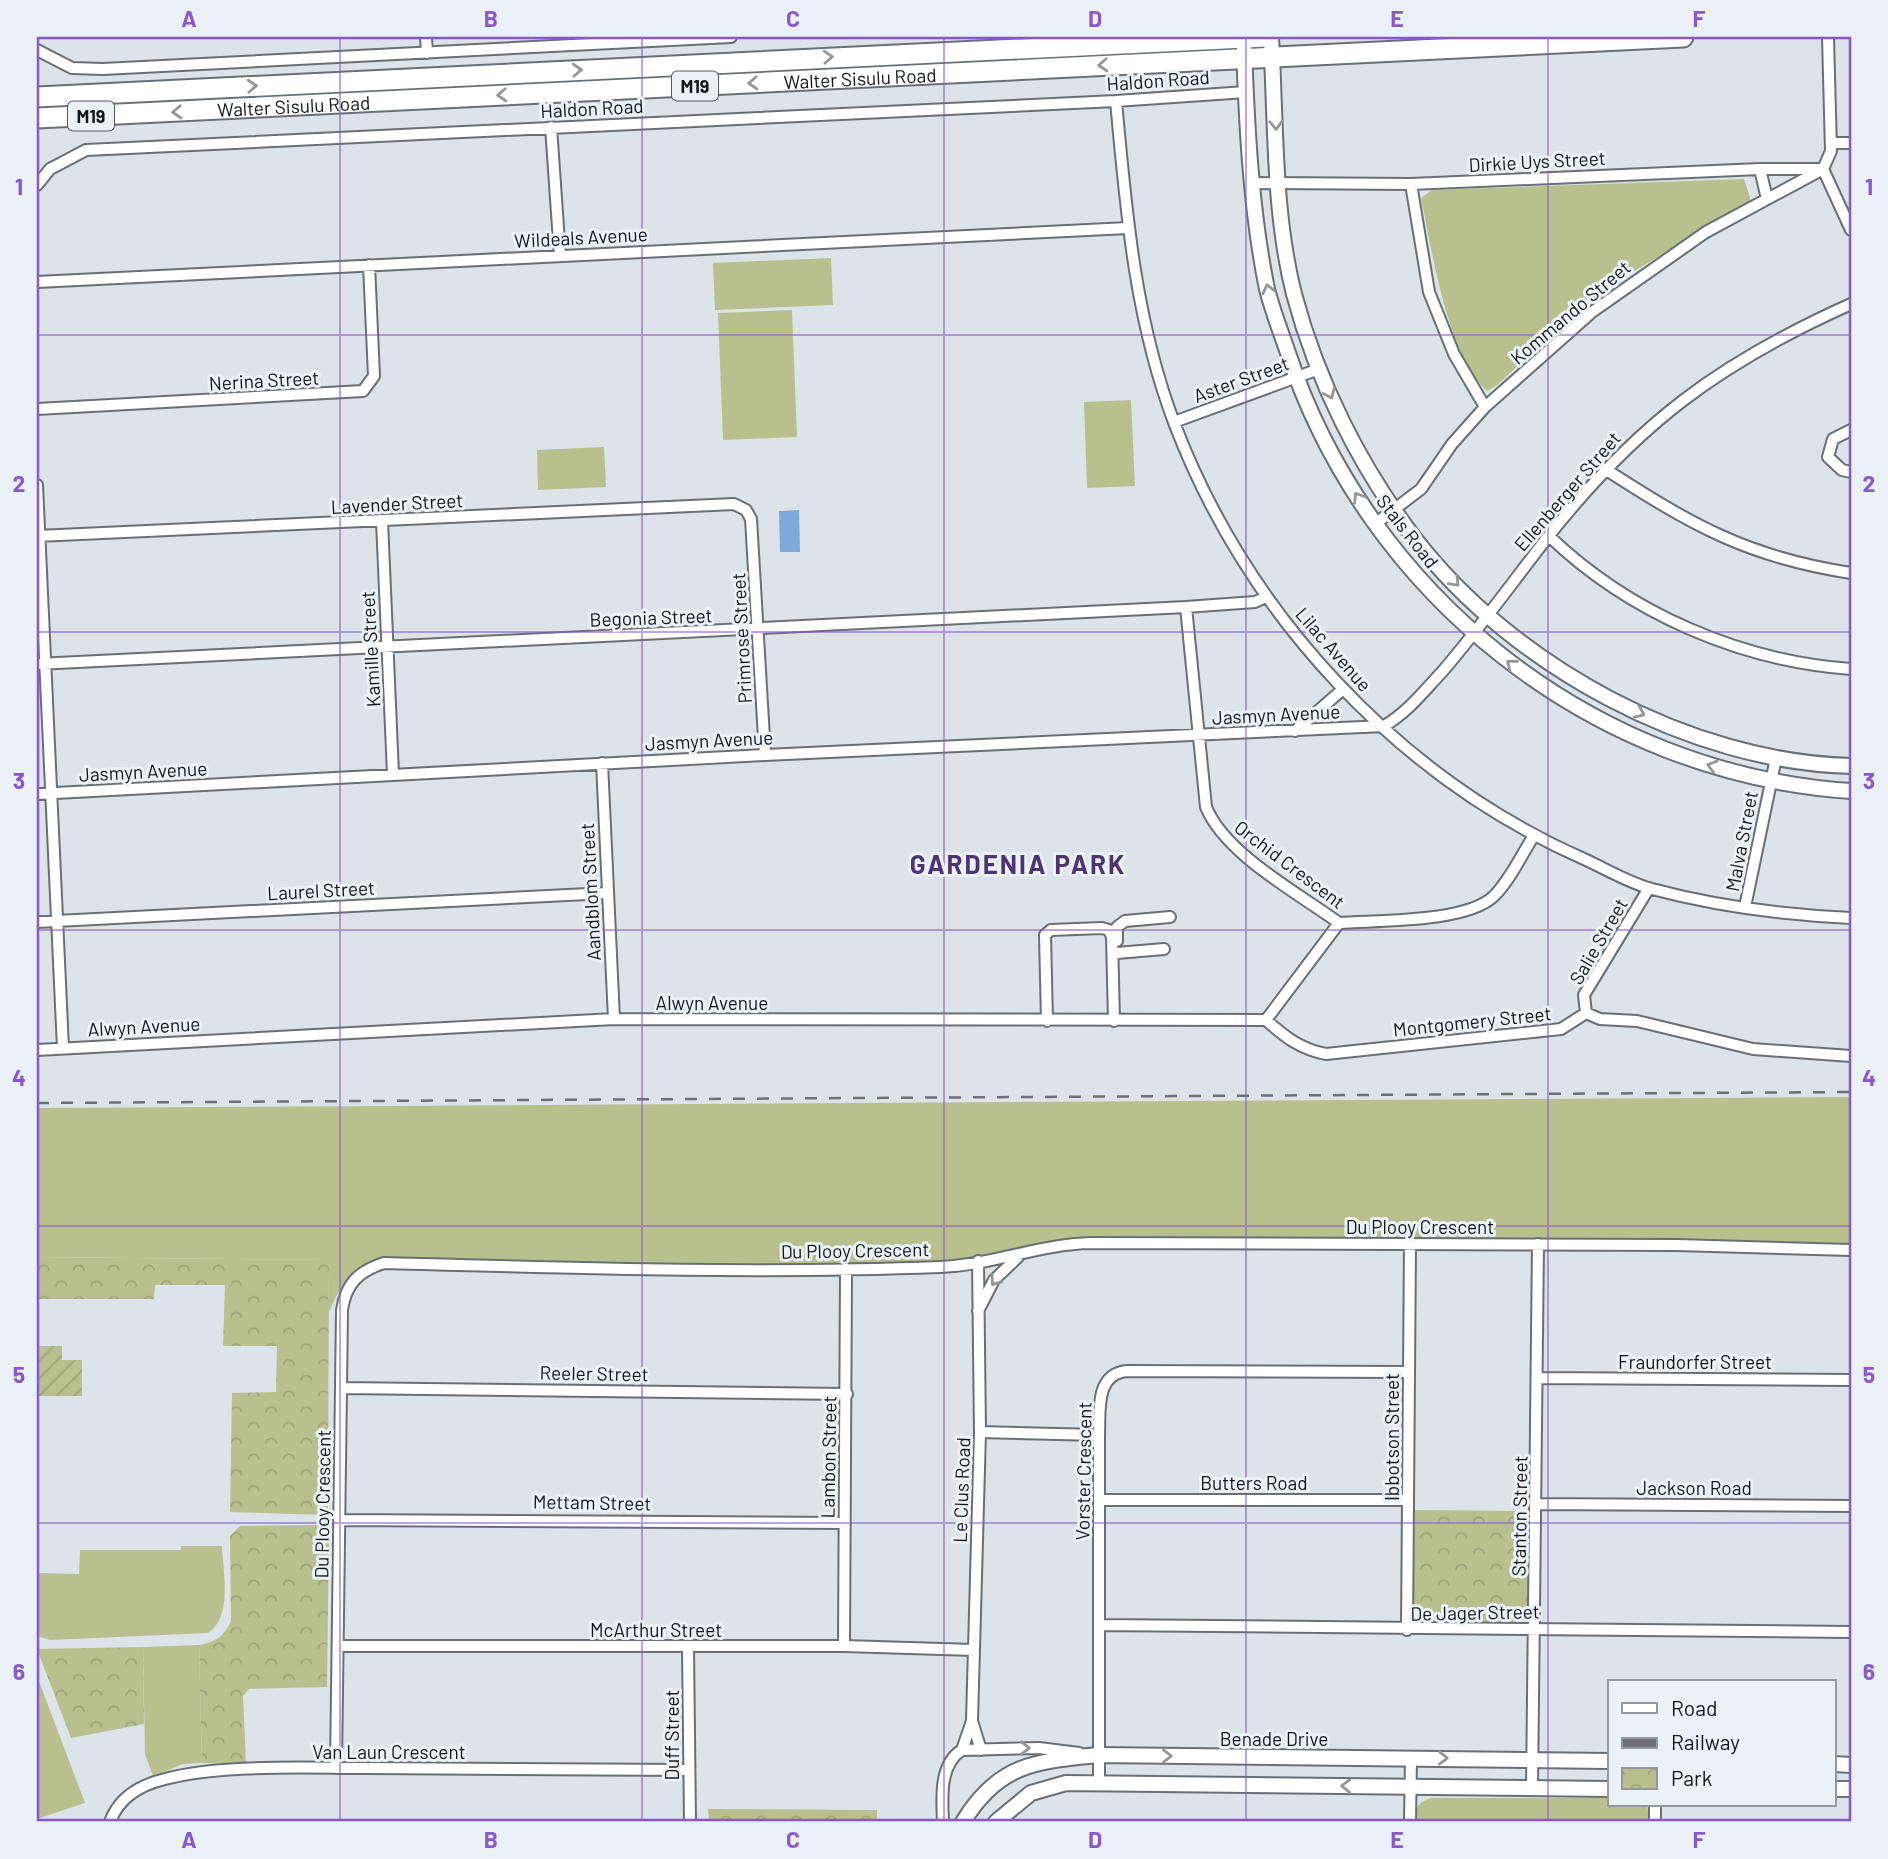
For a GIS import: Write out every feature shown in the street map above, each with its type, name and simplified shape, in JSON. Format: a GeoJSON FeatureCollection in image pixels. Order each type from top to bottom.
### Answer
{"type":"FeatureCollection","features":[{"type":"Feature","properties":{"kind":"highway","name":"Walter Sisulu Road"},"geometry":{"type":"LineString","coordinates":[[37,97],[1268,37]]}},
{"type":"Feature","properties":{"kind":"highway","name":"Walter Sisulu Road"},"geometry":{"type":"LineString","coordinates":[[37,118],[1272,57],[1436,43],[1680,37]]}},
{"type":"Feature","properties":{"kind":"highway"},"geometry":{"type":"LineString","coordinates":[[37,126],[146,114]]}},
{"type":"Feature","properties":{"kind":"street"},"geometry":{"type":"LineString","coordinates":[[426,37],[427,53]]}},
{"type":"Feature","properties":{"kind":"street"},"geometry":{"type":"LineString","coordinates":[[37,50],[48,59],[72,68],[103,69],[731,37]]}},
{"type":"Feature","properties":{"kind":"street","name":"Stals Road"},"geometry":{"type":"LineString","coordinates":[[1244,37],[1252,183],[1268,290],[1296,377],[1326,446],[1374,524],[1418,578],[1474,635],[1547,691],[1598,720],[1692,760],[1770,782],[1851,791]]}},
{"type":"Feature","properties":{"kind":"street","name":"Stals Road"},"geometry":{"type":"LineString","coordinates":[[1268,37],[1272,57],[1279,182],[1294,294],[1319,369],[1367,470],[1415,539],[1488,616],[1554,664],[1626,707],[1720,744],[1776,758],[1851,766]]}},
{"type":"Feature","properties":{"kind":"street"},"geometry":{"type":"LineString","coordinates":[[1828,37],[1832,143],[1823,169],[1851,230]]}},
{"type":"Feature","properties":{"kind":"street","name":"Haldon Road"},"geometry":{"type":"LineString","coordinates":[[37,185],[50,169],[86,150],[1116,101],[1246,92]]}},
{"type":"Feature","properties":{"kind":"street","name":"Lilac Avenue"},"geometry":{"type":"LineString","coordinates":[[1116,101],[1128,228],[1142,312],[1174,422],[1212,506],[1266,597],[1342,690],[1439,775],[1533,837],[1649,888],[1745,907],[1851,918]]}},
{"type":"Feature","properties":{"kind":"street"},"geometry":{"type":"LineString","coordinates":[[551,127],[560,256]]}},
{"type":"Feature","properties":{"kind":"street"},"geometry":{"type":"LineString","coordinates":[[1832,143],[1851,143]]}},
{"type":"Feature","properties":{"kind":"street"},"geometry":{"type":"LineString","coordinates":[[1760,169],[1767,199]]}},
{"type":"Feature","properties":{"kind":"street","name":"Dirkie Uys Street"},"geometry":{"type":"LineString","coordinates":[[1252,183],[1410,184],[1760,169],[1823,169]]}},
{"type":"Feature","properties":{"kind":"street","name":"Kommando Street"},"geometry":{"type":"LineString","coordinates":[[1374,524],[1421,489],[1452,444],[1485,407],[1592,312],[1706,232],[1823,169]]}},
{"type":"Feature","properties":{"kind":"street"},"geometry":{"type":"LineString","coordinates":[[1410,184],[1429,292],[1454,354],[1485,407]]}},
{"type":"Feature","properties":{"kind":"street","name":"Wildeals Avenue"},"geometry":{"type":"LineString","coordinates":[[37,282],[1128,228]]}},
{"type":"Feature","properties":{"kind":"street","name":"Nerina Street"},"geometry":{"type":"LineString","coordinates":[[37,409],[363,391],[374,376],[369,265]]}},
{"type":"Feature","properties":{"kind":"street","name":"Ellenberger Street"},"geometry":{"type":"LineString","coordinates":[[1384,726],[1405,714],[1474,635],[1605,468],[1684,397],[1775,339],[1851,304]]}},
{"type":"Feature","properties":{"kind":"street","name":"Aster Street"},"geometry":{"type":"LineString","coordinates":[[1174,422],[1319,369]]}},
{"type":"Feature","properties":{"kind":"street"},"geometry":{"type":"LineString","coordinates":[[1851,430],[1833,439],[1828,457],[1842,470],[1851,472]]}},
{"type":"Feature","properties":{"kind":"street"},"geometry":{"type":"LineString","coordinates":[[1605,468],[1703,530],[1732,543],[1790,562],[1851,573]]}},
{"type":"Feature","properties":{"kind":"street"},"geometry":{"type":"LineString","coordinates":[[37,485],[41,663],[52,793],[63,1048]]}},
{"type":"Feature","properties":{"kind":"street","name":"Lavender Street"},"geometry":{"type":"LineString","coordinates":[[38,536],[724,503],[740,506],[751,519]]}},
{"type":"Feature","properties":{"kind":"street","name":"Primrose Street"},"geometry":{"type":"LineString","coordinates":[[751,519],[765,754]]}},
{"type":"Feature","properties":{"kind":"street","name":"Kamille Street"},"geometry":{"type":"LineString","coordinates":[[382,521],[393,774]]}},
{"type":"Feature","properties":{"kind":"street"},"geometry":{"type":"LineString","coordinates":[[1549,536],[1568,555],[1630,599],[1700,633],[1753,652],[1851,670]]}},
{"type":"Feature","properties":{"kind":"street","name":"Begonia Street"},"geometry":{"type":"LineString","coordinates":[[41,663],[1186,607],[1255,602],[1266,597]]}},
{"type":"Feature","properties":{"kind":"street","name":"Orchid Crescent"},"geometry":{"type":"LineString","coordinates":[[1186,607],[1206,807],[1217,830],[1235,848],[1339,923],[1453,914],[1474,908],[1498,891],[1533,837]]}},
{"type":"Feature","properties":{"kind":"street"},"geometry":{"type":"LineString","coordinates":[[1295,731],[1342,690]]}},
{"type":"Feature","properties":{"kind":"street","name":"Jasmyn Avenue"},"geometry":{"type":"LineString","coordinates":[[37,794],[765,754],[1384,726]]}},
{"type":"Feature","properties":{"kind":"street","name":"Malva Street"},"geometry":{"type":"LineString","coordinates":[[1745,907],[1776,758]]}},
{"type":"Feature","properties":{"kind":"street","name":"Aandblom Street"},"geometry":{"type":"LineString","coordinates":[[602,763],[614,1019]]}},
{"type":"Feature","properties":{"kind":"street","name":"Salie Street"},"geometry":{"type":"LineString","coordinates":[[1586,1013],[1584,995],[1649,888]]}},
{"type":"Feature","properties":{"kind":"street","name":"Laurel Street"},"geometry":{"type":"LineString","coordinates":[[37,922],[607,893]]}},
{"type":"Feature","properties":{"kind":"street"},"geometry":{"type":"LineString","coordinates":[[1117,1021],[1120,923],[1170,917]]}},
{"type":"Feature","properties":{"kind":"street"},"geometry":{"type":"LineString","coordinates":[[1266,1020],[1339,923]]}},
{"type":"Feature","properties":{"kind":"street"},"geometry":{"type":"LineString","coordinates":[[1048,1021],[1045,935],[1051,930],[1102,928],[1108,930],[1112,937],[1117,1021]]}},
{"type":"Feature","properties":{"kind":"street"},"geometry":{"type":"LineString","coordinates":[[1117,953],[1164,949]]}},
{"type":"Feature","properties":{"kind":"street"},"geometry":{"type":"LineString","coordinates":[[1586,1013],[1600,1020],[1637,1021],[1753,1049],[1851,1056]]}},
{"type":"Feature","properties":{"kind":"street","name":"Montgomery Street"},"geometry":{"type":"LineString","coordinates":[[1266,1020],[1290,1041],[1307,1050],[1326,1054],[1561,1029],[1586,1013]]}},
{"type":"Feature","properties":{"kind":"street","name":"Alwyn Avenue"},"geometry":{"type":"LineString","coordinates":[[37,1050],[614,1019],[1266,1020]]}},
{"type":"Feature","properties":{"kind":"street","name":"Du Plooy Crescent"},"geometry":{"type":"LineString","coordinates":[[336,1768],[344,1295],[360,1272],[384,1263],[846,1269],[944,1266],[1020,1255],[1071,1243],[1538,1244],[1851,1250]]}},
{"type":"Feature","properties":{"kind":"street","name":"Ibbotson Street"},"geometry":{"type":"LineString","coordinates":[[1407,1630],[1410,1244]]}},
{"type":"Feature","properties":{"kind":"street","name":"Stanton Street"},"geometry":{"type":"LineString","coordinates":[[1532,1788],[1539,1378],[1538,1244]]}},
{"type":"Feature","properties":{"kind":"street"},"geometry":{"type":"LineString","coordinates":[[977,1312],[994,1280],[1020,1255]]}},
{"type":"Feature","properties":{"kind":"street","name":"Le Clus Road"},"geometry":{"type":"LineString","coordinates":[[943,1822],[944,1778],[950,1762],[962,1750],[972,1721],[980,1432],[978,1261]]}},
{"type":"Feature","properties":{"kind":"street","name":"Lambon Street"},"geometry":{"type":"LineString","coordinates":[[844,1646],[846,1269]]}},
{"type":"Feature","properties":{"kind":"street","name":"Vorster Crescent"},"geometry":{"type":"LineString","coordinates":[[1099,1784],[1099,1435],[1105,1382],[1119,1371],[1408,1373]]}},
{"type":"Feature","properties":{"kind":"street","name":"Fraundorfer Street"},"geometry":{"type":"LineString","coordinates":[[1539,1378],[1851,1380]]}},
{"type":"Feature","properties":{"kind":"street","name":"Reeler Street"},"geometry":{"type":"LineString","coordinates":[[341,1388],[847,1394]]}},
{"type":"Feature","properties":{"kind":"street"},"geometry":{"type":"LineString","coordinates":[[980,1432],[1099,1435]]}},
{"type":"Feature","properties":{"kind":"street","name":"Butters Road"},"geometry":{"type":"LineString","coordinates":[[1101,1500],[1408,1500]]}},
{"type":"Feature","properties":{"kind":"street","name":"Jackson Road"},"geometry":{"type":"LineString","coordinates":[[1536,1504],[1851,1506]]}},
{"type":"Feature","properties":{"kind":"street","name":"Mettam Street"},"geometry":{"type":"LineString","coordinates":[[339,1520],[845,1523]]}},
{"type":"Feature","properties":{"kind":"street","name":"De Jager Street"},"geometry":{"type":"LineString","coordinates":[[1099,1625],[1407,1630],[1851,1632]]}},
{"type":"Feature","properties":{"kind":"street","name":"McArthur Street"},"geometry":{"type":"LineString","coordinates":[[338,1646],[844,1646],[974,1650]]}},
{"type":"Feature","properties":{"kind":"street","name":"Duff Street"},"geometry":{"type":"LineString","coordinates":[[688,1647],[687,1770],[690,1822]]}},
{"type":"Feature","properties":{"kind":"street","name":"Le Clus Road"},"geometry":{"type":"LineString","coordinates":[[972,1721],[981,1750]]}},
{"type":"Feature","properties":{"kind":"street"},"geometry":{"type":"LineString","coordinates":[[962,1750],[1039,1748],[1098,1755]]}},
{"type":"Feature","properties":{"kind":"street","name":"Benade Drive"},"geometry":{"type":"LineString","coordinates":[[963,1822],[975,1802],[1012,1771],[1034,1762],[1098,1755],[1608,1761]]}},
{"type":"Feature","properties":{"kind":"street"},"geometry":{"type":"LineString","coordinates":[[1410,1758],[1410,1822]]}},
{"type":"Feature","properties":{"kind":"street","name":"Van Laun Crescent"},"geometry":{"type":"LineString","coordinates":[[110,1822],[114,1810],[126,1795],[165,1779],[206,1772],[336,1768],[687,1770]]}},
{"type":"Feature","properties":{"kind":"street"},"geometry":{"type":"LineString","coordinates":[[996,1822],[1031,1793],[1066,1783],[1608,1789]]}},
{"type":"Feature","properties":{"kind":"green space"},"geometry":{"type":"Polygon","coordinates":[[[1744,179],[1751,201],[1591,297],[1496,386],[1487,391],[1473,375],[1451,328],[1436,272],[1421,198],[1432,190],[1744,179]]]}},
{"type":"Feature","properties":{"kind":"green space"},"geometry":{"type":"Polygon","coordinates":[[[831,258],[833,305],[715,310],[713,263],[831,258]]]}},
{"type":"Feature","properties":{"kind":"green space"},"geometry":{"type":"Polygon","coordinates":[[[792,310],[797,437],[723,440],[718,313],[792,310]]]}},
{"type":"Feature","properties":{"kind":"green space"},"geometry":{"type":"Polygon","coordinates":[[[1131,400],[1135,486],[1087,488],[1084,402],[1131,400]]]}},
{"type":"Feature","properties":{"kind":"green space"},"geometry":{"type":"Polygon","coordinates":[[[604,447],[606,487],[538,490],[537,450],[604,447]]]}},
{"type":"Feature","properties":{"kind":"green space"},"geometry":{"type":"Polygon","coordinates":[[[1851,1097],[1851,1243],[1068,1238],[949,1265],[383,1261],[362,1269],[348,1279],[329,1312],[329,1260],[37,1257],[37,1108],[1851,1097]]]}},
{"type":"Feature","properties":{"kind":"green space"},"geometry":{"type":"Polygon","coordinates":[[[37,1257],[329,1260],[328,1510],[324,1515],[230,1512],[232,1393],[276,1392],[277,1346],[223,1346],[225,1285],[155,1285],[154,1299],[37,1299],[37,1257]]]}},
{"type":"Feature","properties":{"kind":"green space"},"geometry":{"type":"Polygon","coordinates":[[[37,1346],[62,1346],[62,1360],[82,1360],[82,1396],[37,1396],[37,1346]]]}},
{"type":"Feature","properties":{"kind":"green space"},"geometry":{"type":"Polygon","coordinates":[[[1414,1510],[1530,1511],[1530,1609],[1523,1618],[1511,1623],[1432,1622],[1419,1616],[1412,1602],[1414,1510]]]}},
{"type":"Feature","properties":{"kind":"green space"},"geometry":{"type":"Polygon","coordinates":[[[324,1525],[329,1530],[327,1687],[249,1689],[243,1696],[246,1764],[202,1763],[199,1645],[219,1638],[231,1621],[230,1536],[240,1526],[324,1525]]]}},
{"type":"Feature","properties":{"kind":"green space"},"geometry":{"type":"Polygon","coordinates":[[[181,1546],[222,1546],[224,1605],[216,1625],[208,1633],[50,1640],[37,1636],[37,1573],[79,1574],[80,1550],[181,1550],[181,1546]]]}},
{"type":"Feature","properties":{"kind":"green space"},"geometry":{"type":"Polygon","coordinates":[[[199,1645],[202,1763],[183,1764],[153,1776],[145,1754],[143,1647],[199,1645]]]}},
{"type":"Feature","properties":{"kind":"green space"},"geometry":{"type":"Polygon","coordinates":[[[143,1647],[144,1724],[71,1738],[37,1649],[143,1647]]]}},
{"type":"Feature","properties":{"kind":"green space"},"geometry":{"type":"Polygon","coordinates":[[[37,1676],[85,1803],[37,1819],[37,1676]]]}},
{"type":"Feature","properties":{"kind":"green space"},"geometry":{"type":"Polygon","coordinates":[[[1431,1798],[1608,1798],[1608,1806],[1647,1806],[1650,1822],[1415,1822],[1418,1807],[1431,1798]]]}},
{"type":"Feature","properties":{"kind":"green space"},"geometry":{"type":"Polygon","coordinates":[[[708,1809],[877,1810],[877,1822],[709,1822],[708,1809]]]}},
{"type":"Feature","properties":{"kind":"water"},"geometry":{"type":"Polygon","coordinates":[[[799,510],[800,552],[780,552],[779,511],[799,510]]]}},
{"type":"Feature","properties":{"kind":"railway"},"geometry":{"type":"LineString","coordinates":[[37,1103],[1851,1092]]}},
{"type":"Feature","properties":{"kind":"district","name":"GARDENIA PARK"},"geometry":{"type":"Point","coordinates":[1018,863]}}]}
